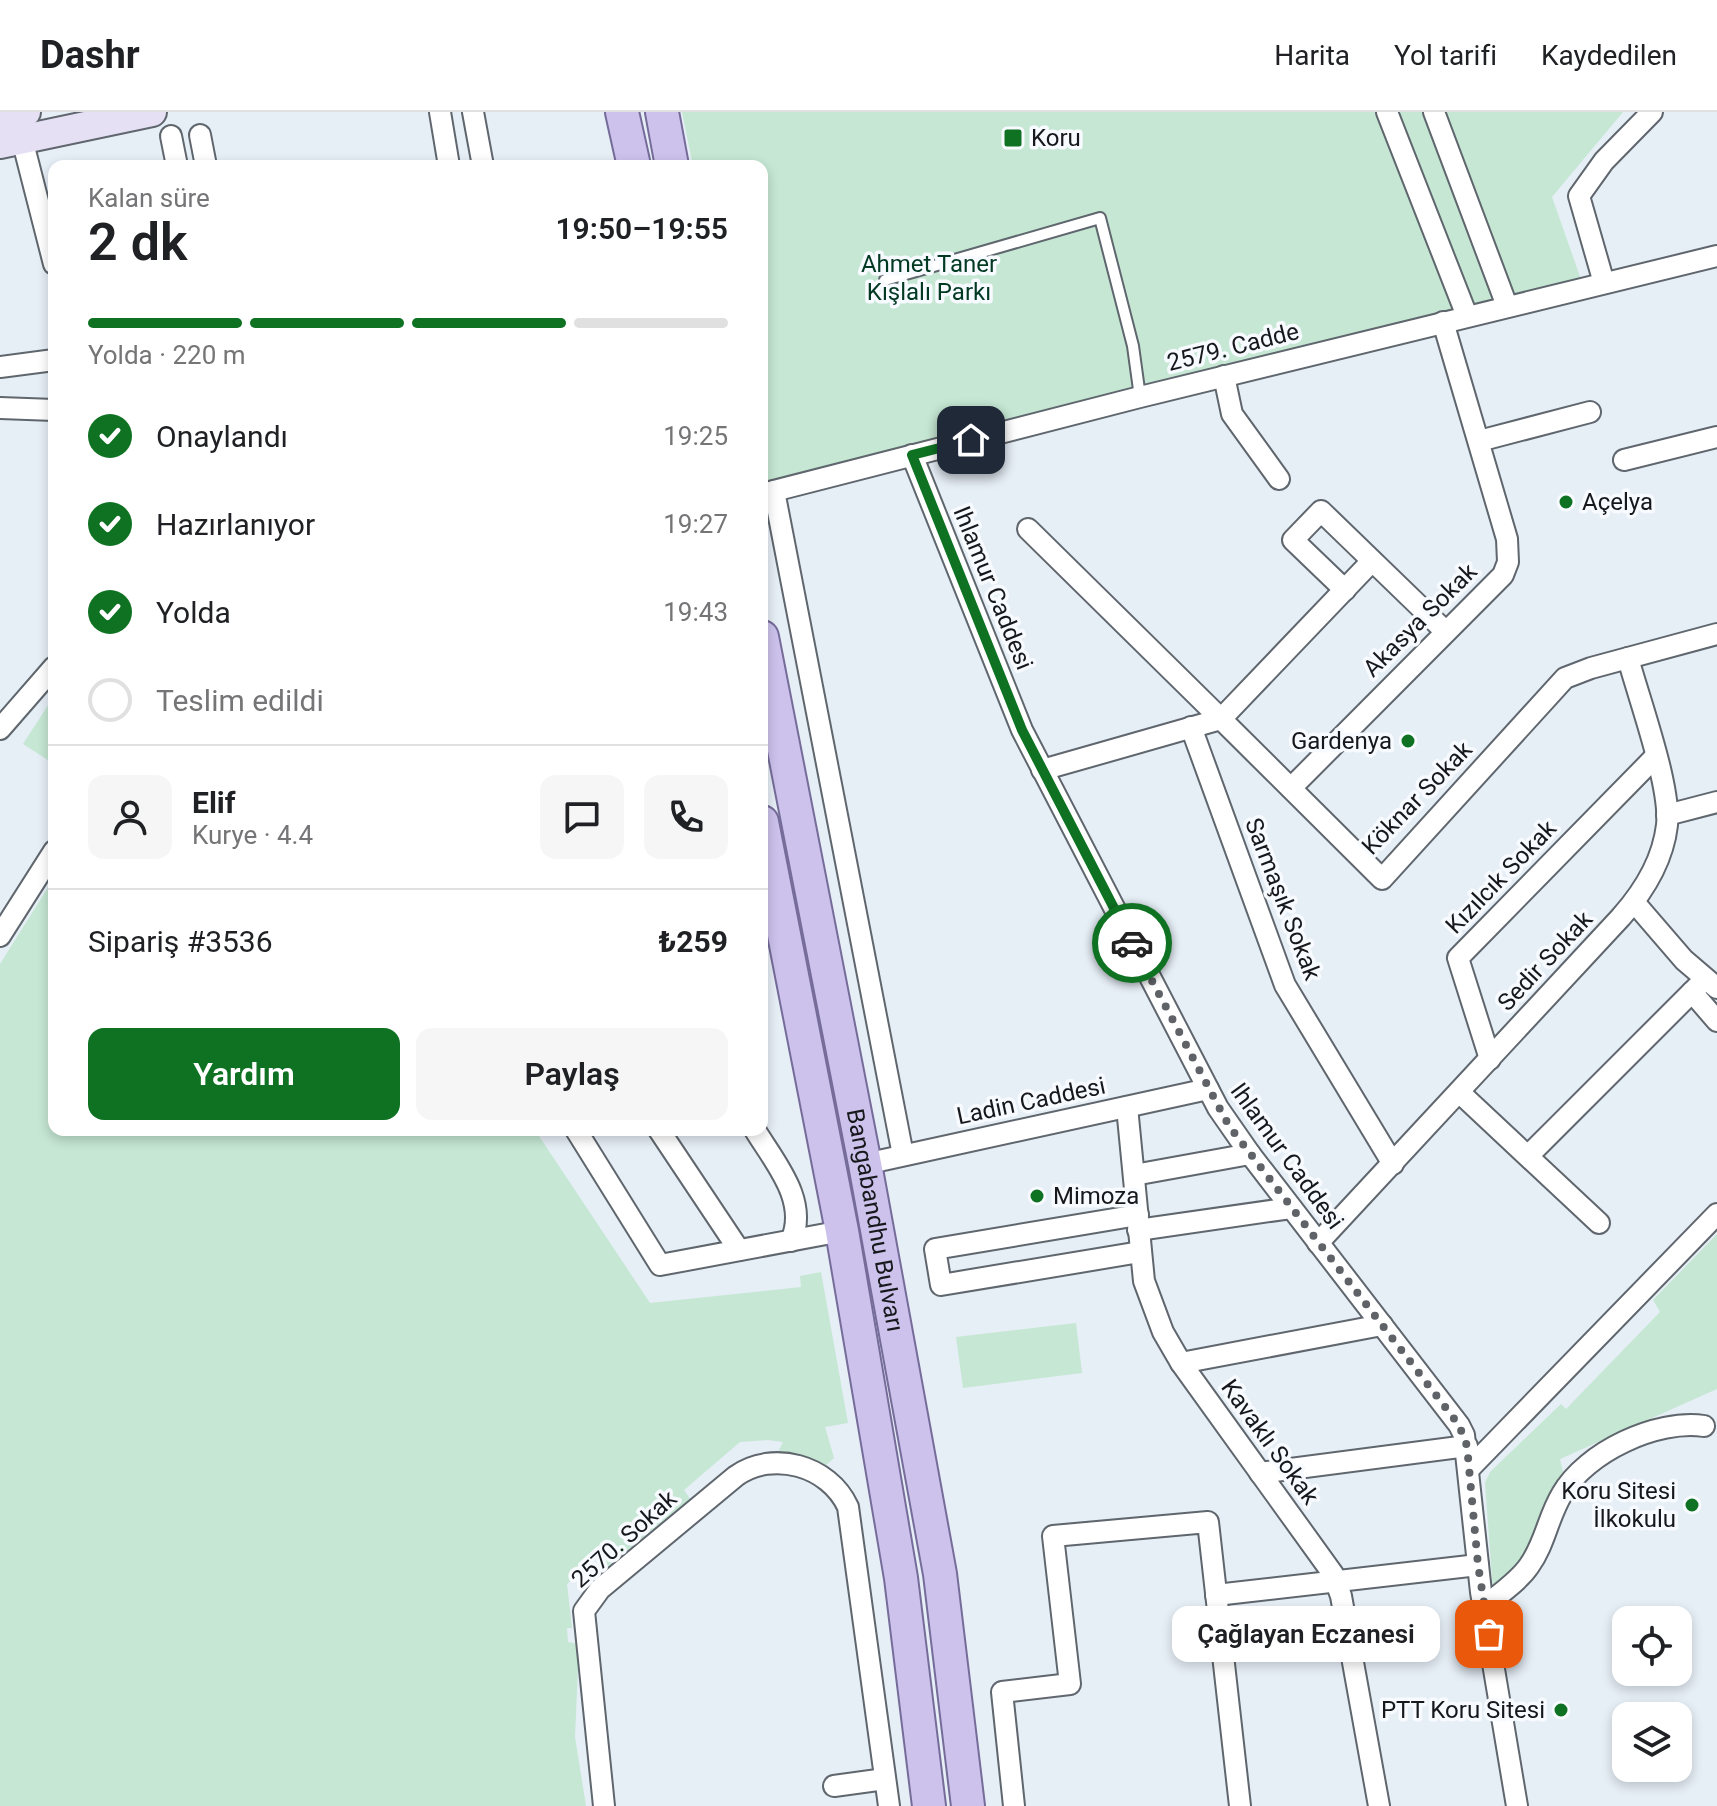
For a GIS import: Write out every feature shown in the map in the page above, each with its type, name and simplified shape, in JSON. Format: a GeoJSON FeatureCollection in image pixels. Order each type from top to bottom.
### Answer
{"type":"FeatureCollection","features":[{"type":"Feature","properties":{"kind":"main road"},"geometry":{"type":"LineString","coordinates":[[0,118],[16,131],[152,112]]}},
{"type":"Feature","properties":{"kind":"main road"},"geometry":{"type":"LineString","coordinates":[[622,112],[633,160]]}},
{"type":"Feature","properties":{"kind":"main road"},"geometry":{"type":"LineString","coordinates":[[662,112],[671,160]]}},
{"type":"Feature","properties":{"kind":"main road","name":"Bangabandhu Bulvarı"},"geometry":{"type":"LineString","coordinates":[[768,668],[865,1164],[940,1574],[968,1806]]}},
{"type":"Feature","properties":{"kind":"main road","name":"Bangabandhu Bulvarı"},"geometry":{"type":"LineString","coordinates":[[768,853],[842,1231],[901,1578],[929,1806]]}},
{"type":"Feature","properties":{"kind":"street"},"geometry":{"type":"LineString","coordinates":[[440,112],[448,160]]}},
{"type":"Feature","properties":{"kind":"street"},"geometry":{"type":"LineString","coordinates":[[473,112],[482,160]]}},
{"type":"Feature","properties":{"kind":"street"},"geometry":{"type":"LineString","coordinates":[[1387,112],[1467,316]]}},
{"type":"Feature","properties":{"kind":"street"},"geometry":{"type":"LineString","coordinates":[[1434,112],[1507,306]]}},
{"type":"Feature","properties":{"kind":"street"},"geometry":{"type":"LineString","coordinates":[[1604,283],[1579,196],[1612,152],[1652,112]]}},
{"type":"Feature","properties":{"kind":"street"},"geometry":{"type":"LineString","coordinates":[[16,131],[48,243]]}},
{"type":"Feature","properties":{"kind":"street"},"geometry":{"type":"LineString","coordinates":[[200,135],[205,160]]}},
{"type":"Feature","properties":{"kind":"street"},"geometry":{"type":"LineString","coordinates":[[171,136],[176,160]]}},
{"type":"Feature","properties":{"kind":"street","name":"2579. Cadde"},"geometry":{"type":"LineString","coordinates":[[768,493],[1224,376],[1717,256]]}},
{"type":"Feature","properties":{"kind":"street","name":"Akasya Sokak"},"geometry":{"type":"LineString","coordinates":[[1291,788],[1503,575],[1508,562],[1507,539],[1443,322]]}},
{"type":"Feature","properties":{"kind":"street"},"geometry":{"type":"LineString","coordinates":[[0,367],[48,361]]}},
{"type":"Feature","properties":{"kind":"street"},"geometry":{"type":"LineString","coordinates":[[1224,376],[1232,414],[1279,479]]}},
{"type":"Feature","properties":{"kind":"street"},"geometry":{"type":"LineString","coordinates":[[0,408],[48,410]]}},
{"type":"Feature","properties":{"kind":"street"},"geometry":{"type":"LineString","coordinates":[[1479,441],[1590,412]]}},
{"type":"Feature","properties":{"kind":"street"},"geometry":{"type":"LineString","coordinates":[[1624,460],[1717,437]]}},
{"type":"Feature","properties":{"kind":"street","name":"Ihlamur Caddesi"},"geometry":{"type":"LineString","coordinates":[[912,455],[1013,709],[1208,1089],[1250,1154],[1382,1325],[1465,1440]]}},
{"type":"Feature","properties":{"kind":"street"},"geometry":{"type":"LineString","coordinates":[[768,493],[903,1155]]}},
{"type":"Feature","properties":{"kind":"street"},"geometry":{"type":"LineString","coordinates":[[1345,590],[1293,540],[1321,511],[1445,631]]}},
{"type":"Feature","properties":{"kind":"street","name":"Köknar Sokak"},"geometry":{"type":"LineString","coordinates":[[1028,529],[1382,879],[1565,678],[1575,672],[1717,634]]}},
{"type":"Feature","properties":{"kind":"street"},"geometry":{"type":"LineString","coordinates":[[1042,770],[1221,719],[1372,561]]}},
{"type":"Feature","properties":{"kind":"street","name":"Sedir Sokak"},"geometry":{"type":"LineString","coordinates":[[1318,1243],[1634,902],[1658,859],[1667,815],[1628,658]]}},
{"type":"Feature","properties":{"kind":"street"},"geometry":{"type":"LineString","coordinates":[[0,729],[48,674]]}},
{"type":"Feature","properties":{"kind":"street","name":"Sarmaşık Sokak"},"geometry":{"type":"LineString","coordinates":[[1191,727],[1285,985],[1393,1164]]}},
{"type":"Feature","properties":{"kind":"street","name":"Kızılcık Sokak"},"geometry":{"type":"LineString","coordinates":[[1490,1059],[1458,958],[1655,757]]}},
{"type":"Feature","properties":{"kind":"street"},"geometry":{"type":"LineString","coordinates":[[1667,815],[1717,802]]}},
{"type":"Feature","properties":{"kind":"street"},"geometry":{"type":"LineString","coordinates":[[0,936],[48,860]]}},
{"type":"Feature","properties":{"kind":"street"},"geometry":{"type":"LineString","coordinates":[[1634,902],[1705,986],[1717,1021]]}},
{"type":"Feature","properties":{"kind":"street"},"geometry":{"type":"LineString","coordinates":[[1528,1156],[1705,986]]}},
{"type":"Feature","properties":{"kind":"street","name":"Ladin Caddesi"},"geometry":{"type":"LineString","coordinates":[[865,1164],[1208,1089]]}},
{"type":"Feature","properties":{"kind":"street"},"geometry":{"type":"LineString","coordinates":[[1459,1092],[1599,1223]]}},
{"type":"Feature","properties":{"kind":"street","name":"Kavaklı Sokak"},"geometry":{"type":"LineString","coordinates":[[1127,1107],[1140,1252],[1148,1296],[1163,1332],[1181,1363],[1336,1580],[1379,1806]]}},
{"type":"Feature","properties":{"kind":"street"},"geometry":{"type":"LineString","coordinates":[[580,1136],[660,1265],[842,1231]]}},
{"type":"Feature","properties":{"kind":"street"},"geometry":{"type":"LineString","coordinates":[[663,1136],[739,1250]]}},
{"type":"Feature","properties":{"kind":"street"},"geometry":{"type":"LineString","coordinates":[[758,1136],[794,1198],[797,1224],[791,1241]]}},
{"type":"Feature","properties":{"kind":"street"},"geometry":{"type":"LineString","coordinates":[[1134,1175],[1250,1154]]}},
{"type":"Feature","properties":{"kind":"street"},"geometry":{"type":"LineString","coordinates":[[1140,1252],[941,1285],[935,1249],[1138,1222],[1291,1208]]}},
{"type":"Feature","properties":{"kind":"street"},"geometry":{"type":"LineString","coordinates":[[1469,1469],[1717,1214]]}},
{"type":"Feature","properties":{"kind":"street"},"geometry":{"type":"LineString","coordinates":[[1181,1363],[1382,1325]]}},
{"type":"Feature","properties":{"kind":"street"},"geometry":{"type":"LineString","coordinates":[[1484,1607],[1527,1570],[1562,1492],[1580,1471],[1609,1451],[1651,1431],[1680,1424],[1704,1426]]}},
{"type":"Feature","properties":{"kind":"street"},"geometry":{"type":"LineString","coordinates":[[1260,1473],[1465,1440],[1509,1428]]}},
{"type":"Feature","properties":{"kind":"street"},"geometry":{"type":"LineString","coordinates":[[1465,1440],[1478,1565],[1517,1806]]}},
{"type":"Feature","properties":{"kind":"street","name":"2570. Sokak"},"geometry":{"type":"LineString","coordinates":[[604,1806],[584,1611],[590,1599],[747,1468],[768,1463],[797,1465],[829,1481],[848,1507],[885,1779]]}},
{"type":"Feature","properties":{"kind":"street"},"geometry":{"type":"LineString","coordinates":[[1014,1806],[1002,1692],[1070,1684],[1053,1536],[1208,1522],[1240,1806]]}},
{"type":"Feature","properties":{"kind":"street"},"geometry":{"type":"LineString","coordinates":[[1216,1595],[1478,1565]]}},
{"type":"Feature","properties":{"kind":"street"},"geometry":{"type":"LineString","coordinates":[[834,1786],[885,1779],[889,1806]]}},
{"type":"Feature","properties":{"kind":"lane"},"geometry":{"type":"LineString","coordinates":[[885,280],[1100,218],[1133,346],[1140,397]]}},
{"type":"Feature","properties":{"kind":"green space","name":"Ahmet Taner Kışlalı Parkı"},"geometry":{"type":"Polygon","coordinates":[[[682,112],[1623,112],[1552,197],[1584,288],[768,492],[768,160],[692,160],[682,112]]]}},
{"type":"Feature","properties":{"kind":"green space"},"geometry":{"type":"Polygon","coordinates":[[[48,705],[48,760],[23,744],[48,705]]]}},
{"type":"Feature","properties":{"kind":"green space"},"geometry":{"type":"Polygon","coordinates":[[[48,888],[48,1136],[539,1136],[650,1303],[801,1287],[800,1276],[821,1272],[848,1423],[825,1427],[834,1458],[826,1465],[778,1452],[783,1442],[740,1442],[684,1490],[690,1499],[607,1567],[597,1557],[567,1584],[572,1628],[567,1628],[568,1642],[579,1644],[575,1737],[586,1806],[0,1806],[0,964],[48,888]]]}},
{"type":"Feature","properties":{"kind":"green space"},"geometry":{"type":"Polygon","coordinates":[[[1717,1234],[1717,1389],[1560,1459],[1565,1481],[1534,1531],[1522,1567],[1493,1591],[1485,1483],[1490,1472],[1561,1404],[1566,1409],[1660,1312],[1653,1300],[1717,1234]]]}},
{"type":"Feature","properties":{"kind":"green space"},"geometry":{"type":"Polygon","coordinates":[[[1076,1323],[1082,1373],[963,1388],[956,1337],[1076,1323]]]}},
{"type":"Feature","properties":{"kind":"way so far"},"geometry":{"type":"LineString","coordinates":[[1132,943],[1229,1126],[1459,1425],[1467,1446],[1481,1592],[1489,1634]]}},
{"type":"Feature","properties":{"kind":"place","name":"Koru"},"geometry":{"type":"Point","coordinates":[1013,138]}},
{"type":"Feature","properties":{"kind":"place","name":"Açelya"},"geometry":{"type":"Point","coordinates":[1566,502]}},
{"type":"Feature","properties":{"kind":"place","name":"Gardenya"},"geometry":{"type":"Point","coordinates":[1408,741]}},
{"type":"Feature","properties":{"kind":"place","name":"Mimoza"},"geometry":{"type":"Point","coordinates":[1037,1196]}},
{"type":"Feature","properties":{"kind":"place","name":"Koru Sitesi İlkokulu"},"geometry":{"type":"Point","coordinates":[1692,1505]}},
{"type":"Feature","properties":{"kind":"place","name":"Çağlayan Eczanesi"},"geometry":{"type":"Point","coordinates":[1489,1634]}},
{"type":"Feature","properties":{"kind":"place","name":"PTT Koru Sitesi"},"geometry":{"type":"Point","coordinates":[1561,1710]}},
{"type":"Feature","properties":{"kind":"route"},"geometry":{"type":"LineString","coordinates":[[971,440],[912,455],[1022,730],[1132,943]]}}]}
